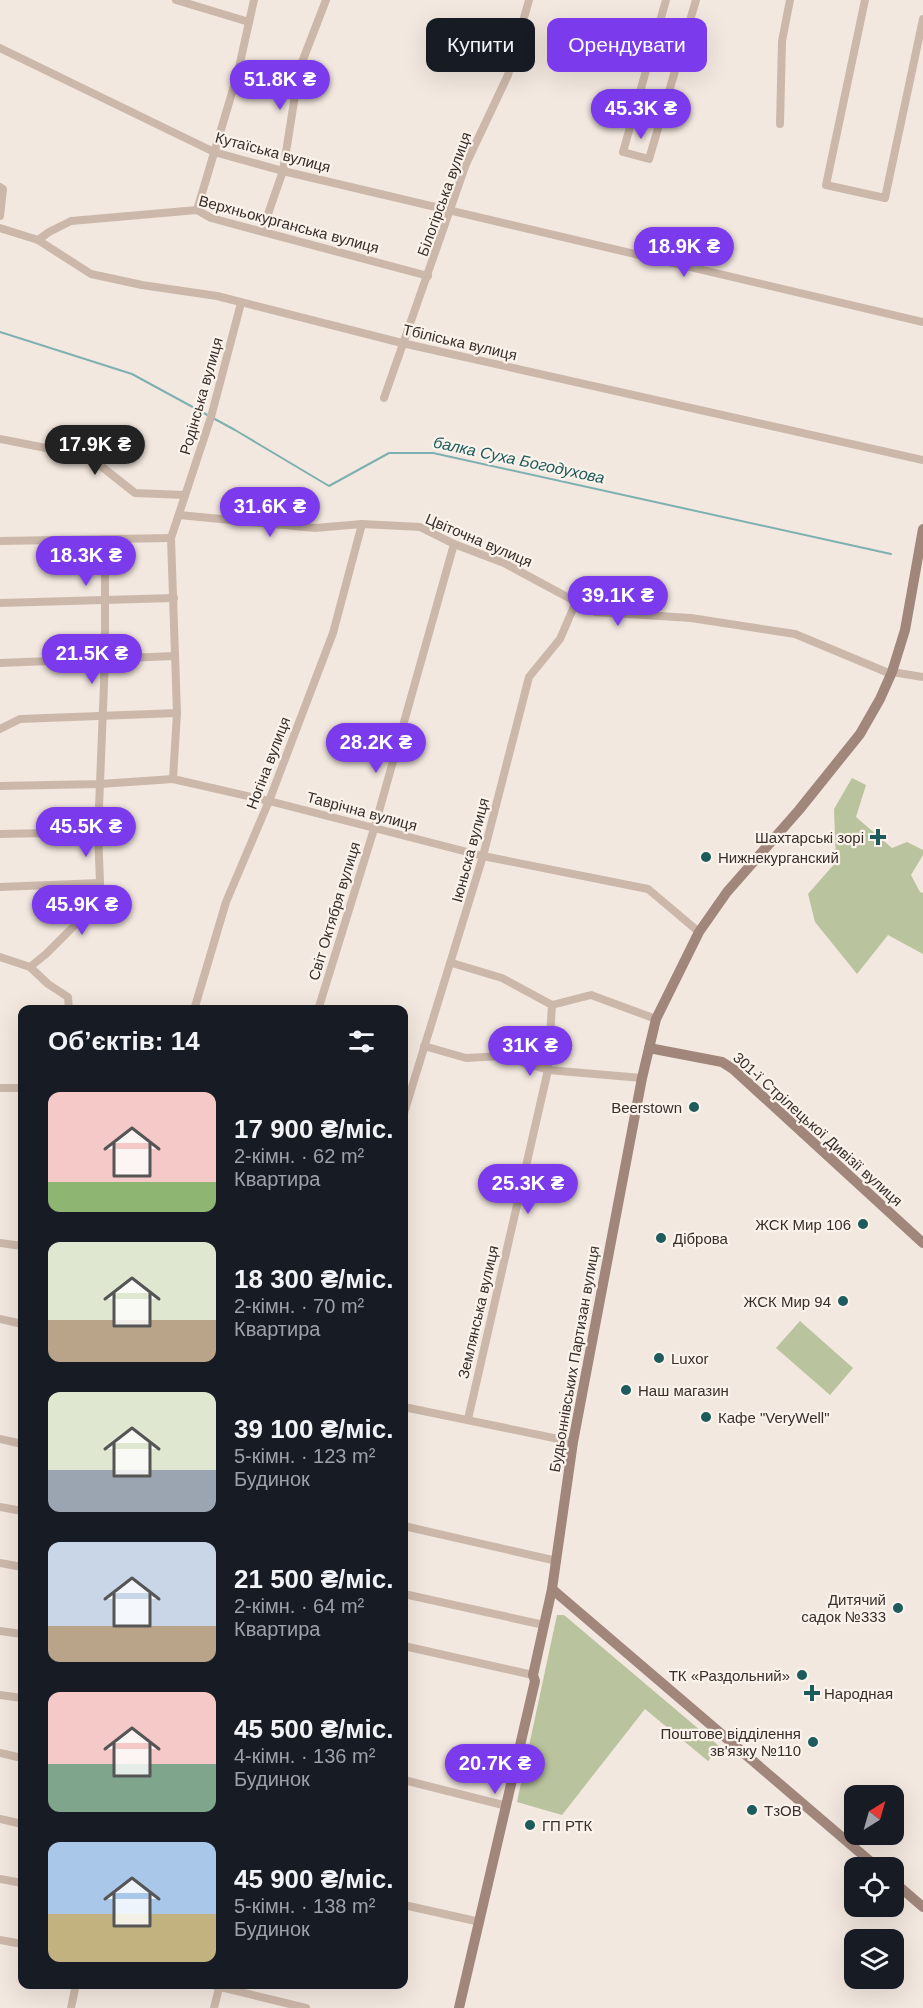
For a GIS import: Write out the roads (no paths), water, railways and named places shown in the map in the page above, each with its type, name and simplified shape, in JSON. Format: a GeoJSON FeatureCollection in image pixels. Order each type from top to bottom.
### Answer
{"type":"FeatureCollection","features":[{"type":"Feature","properties":{"kind":"main road","name":"Будьоннівських Партизан вулиця"},"geometry":{"type":"LineString","coordinates":[[459,2008],[535,1681],[533,1675],[557,1561],[573,1442],[642,1078],[656,1019],[699,932],[727,892],[799,810],[860,734],[880,699],[905,630],[923,529]]}},
{"type":"Feature","properties":{"kind":"main road","name":"301-ї Стрілецької Дивізії вулиця"},"geometry":{"type":"LineString","coordinates":[[649,1048],[722,1062],[733,1069],[923,1243]]}},
{"type":"Feature","properties":{"kind":"main road"},"geometry":{"type":"LineString","coordinates":[[552,1589],[865,1857]]}},
{"type":"Feature","properties":{"kind":"main road"},"geometry":{"type":"LineString","coordinates":[[904,1891],[923,1907]]}},
{"type":"Feature","properties":{"kind":"street"},"geometry":{"type":"LineString","coordinates":[[176,0],[249,22]]}},
{"type":"Feature","properties":{"kind":"street"},"geometry":{"type":"LineString","coordinates":[[197,210],[237,76],[254,0]]}},
{"type":"Feature","properties":{"kind":"street"},"geometry":{"type":"LineString","coordinates":[[262,231],[282,171],[299,70],[326,0]]}},
{"type":"Feature","properties":{"kind":"street","name":"Білогірська вулиця"},"geometry":{"type":"LineString","coordinates":[[384,398],[466,164],[508,75],[529,0]]}},
{"type":"Feature","properties":{"kind":"street"},"geometry":{"type":"LineString","coordinates":[[666,0],[623,152],[649,159],[696,0]]}},
{"type":"Feature","properties":{"kind":"street"},"geometry":{"type":"LineString","coordinates":[[780,124],[782,41],[790,0]]}},
{"type":"Feature","properties":{"kind":"street"},"geometry":{"type":"LineString","coordinates":[[865,0],[826,185],[885,198],[923,19]]}},
{"type":"Feature","properties":{"kind":"street","name":"Кутаїська вулиця"},"geometry":{"type":"LineString","coordinates":[[0,48],[214,152],[282,171],[451,210]]}},
{"type":"Feature","properties":{"kind":"street"},"geometry":{"type":"LineString","coordinates":[[0,187],[3,189],[0,216]]}},
{"type":"Feature","properties":{"kind":"street","name":"Верхньокурганська вулиця"},"geometry":{"type":"LineString","coordinates":[[38,240],[71,221],[197,210],[211,218],[428,276]]}},
{"type":"Feature","properties":{"kind":"street"},"geometry":{"type":"LineString","coordinates":[[451,210],[923,322]]}},
{"type":"Feature","properties":{"kind":"street","name":"Тбіліська вулиця"},"geometry":{"type":"LineString","coordinates":[[0,228],[38,240],[92,274],[142,285],[217,296],[402,343],[923,460]]}},
{"type":"Feature","properties":{"kind":"street","name":"Родінська вулиця"},"geometry":{"type":"LineString","coordinates":[[173,779],[177,713],[171,538],[211,417],[241,303]]}},
{"type":"Feature","properties":{"kind":"street"},"geometry":{"type":"LineString","coordinates":[[0,440],[92,459],[135,494],[185,495]]}},
{"type":"Feature","properties":{"kind":"street","name":"Цвiточна вулиця"},"geometry":{"type":"LineString","coordinates":[[179,515],[315,528],[362,524],[420,527],[454,544],[504,563],[595,612],[691,618],[795,634],[891,673],[923,677]]}},
{"type":"Feature","properties":{"kind":"street","name":"Ногіна вулиця"},"geometry":{"type":"LineString","coordinates":[[195,1005],[226,902],[269,801],[333,633],[362,524]]}},
{"type":"Feature","properties":{"kind":"street"},"geometry":{"type":"LineString","coordinates":[[0,541],[171,538]]}},
{"type":"Feature","properties":{"kind":"street"},"geometry":{"type":"LineString","coordinates":[[30,967],[79,921],[95,898],[100,883],[98,832],[105,659],[105,539]]}},
{"type":"Feature","properties":{"kind":"street","name":"Світ Октября вулиця"},"geometry":{"type":"LineString","coordinates":[[320,1005],[374,829],[454,544]]}},
{"type":"Feature","properties":{"kind":"street"},"geometry":{"type":"LineString","coordinates":[[0,603],[174,598]]}},
{"type":"Feature","properties":{"kind":"street","name":"Iюньска вулиця"},"geometry":{"type":"LineString","coordinates":[[408,1100],[452,963],[483,856],[529,677],[560,639],[576,602]]}},
{"type":"Feature","properties":{"kind":"street"},"geometry":{"type":"LineString","coordinates":[[0,663],[175,656]]}},
{"type":"Feature","properties":{"kind":"street"},"geometry":{"type":"LineString","coordinates":[[0,729],[20,719],[177,713]]}},
{"type":"Feature","properties":{"kind":"street","name":"Таврічна вулиця"},"geometry":{"type":"LineString","coordinates":[[0,786],[100,784],[173,779],[483,856],[648,889],[699,932]]}},
{"type":"Feature","properties":{"kind":"street"},"geometry":{"type":"LineString","coordinates":[[0,834],[98,832]]}},
{"type":"Feature","properties":{"kind":"street"},"geometry":{"type":"LineString","coordinates":[[0,887],[100,883]]}},
{"type":"Feature","properties":{"kind":"street"},"geometry":{"type":"LineString","coordinates":[[0,957],[30,967],[48,984],[69,997],[69,1005]]}},
{"type":"Feature","properties":{"kind":"street"},"geometry":{"type":"LineString","coordinates":[[452,963],[502,978],[552,1005],[591,995],[656,1019]]}},
{"type":"Feature","properties":{"kind":"street","name":"Землянська вулиця"},"geometry":{"type":"LineString","coordinates":[[468,1419],[548,1070],[552,1005]]}},
{"type":"Feature","properties":{"kind":"street"},"geometry":{"type":"LineString","coordinates":[[424,1046],[466,1058],[502,1056],[548,1070],[642,1078]]}},
{"type":"Feature","properties":{"kind":"street"},"geometry":{"type":"LineString","coordinates":[[0,1088],[18,1088]]}},
{"type":"Feature","properties":{"kind":"street"},"geometry":{"type":"LineString","coordinates":[[0,1243],[18,1245]]}},
{"type":"Feature","properties":{"kind":"street"},"geometry":{"type":"LineString","coordinates":[[0,1319],[18,1323]]}},
{"type":"Feature","properties":{"kind":"street"},"geometry":{"type":"LineString","coordinates":[[408,1408],[573,1442]]}},
{"type":"Feature","properties":{"kind":"street"},"geometry":{"type":"LineString","coordinates":[[0,1439],[18,1443]]}},
{"type":"Feature","properties":{"kind":"street"},"geometry":{"type":"LineString","coordinates":[[0,1507],[18,1510]]}},
{"type":"Feature","properties":{"kind":"street"},"geometry":{"type":"LineString","coordinates":[[408,1527],[557,1561]]}},
{"type":"Feature","properties":{"kind":"street"},"geometry":{"type":"LineString","coordinates":[[0,1563],[18,1566]]}},
{"type":"Feature","properties":{"kind":"street"},"geometry":{"type":"LineString","coordinates":[[408,1595],[544,1625]]}},
{"type":"Feature","properties":{"kind":"street"},"geometry":{"type":"LineString","coordinates":[[0,1631],[18,1633]]}},
{"type":"Feature","properties":{"kind":"street"},"geometry":{"type":"LineString","coordinates":[[408,1647],[533,1675]]}},
{"type":"Feature","properties":{"kind":"street"},"geometry":{"type":"LineString","coordinates":[[0,1695],[18,1697]]}},
{"type":"Feature","properties":{"kind":"street"},"geometry":{"type":"LineString","coordinates":[[0,1753],[18,1757]]}},
{"type":"Feature","properties":{"kind":"street"},"geometry":{"type":"LineString","coordinates":[[408,1781],[507,1806]]}},
{"type":"Feature","properties":{"kind":"street"},"geometry":{"type":"LineString","coordinates":[[0,1819],[18,1823]]}},
{"type":"Feature","properties":{"kind":"street"},"geometry":{"type":"LineString","coordinates":[[0,1879],[18,1882]]}},
{"type":"Feature","properties":{"kind":"street"},"geometry":{"type":"LineString","coordinates":[[408,1906],[480,1922]]}},
{"type":"Feature","properties":{"kind":"street"},"geometry":{"type":"LineString","coordinates":[[0,1940],[18,1943]]}},
{"type":"Feature","properties":{"kind":"street"},"geometry":{"type":"LineString","coordinates":[[71,2008],[75,1989]]}},
{"type":"Feature","properties":{"kind":"street"},"geometry":{"type":"LineString","coordinates":[[214,2008],[218,1989]]}},
{"type":"Feature","properties":{"kind":"street"},"geometry":{"type":"LineString","coordinates":[[231,1989],[306,2008]]}},
{"type":"Feature","properties":{"kind":"waterway","name":"балка Суха Богодухова"},"geometry":{"type":"LineString","coordinates":[[0,332],[132,374],[235,430],[329,486],[389,453],[433,453],[891,554]]}},
{"type":"Feature","properties":{"kind":"place","name":"Шахтарські зорі"},"geometry":{"type":"Point","coordinates":[878,837]}},
{"type":"Feature","properties":{"kind":"place","name":"Нижнекурганский"},"geometry":{"type":"Point","coordinates":[706,857]}},
{"type":"Feature","properties":{"kind":"place","name":"Beerstown"},"geometry":{"type":"Point","coordinates":[694,1107]}},
{"type":"Feature","properties":{"kind":"place","name":"ЖСК Мир 106"},"geometry":{"type":"Point","coordinates":[863,1224]}},
{"type":"Feature","properties":{"kind":"place","name":"Діброва"},"geometry":{"type":"Point","coordinates":[661,1238]}},
{"type":"Feature","properties":{"kind":"place","name":"ЖСК Мир 94"},"geometry":{"type":"Point","coordinates":[843,1301]}},
{"type":"Feature","properties":{"kind":"place","name":"Luxor"},"geometry":{"type":"Point","coordinates":[659,1358]}},
{"type":"Feature","properties":{"kind":"place","name":"Наш магазин"},"geometry":{"type":"Point","coordinates":[626,1390]}},
{"type":"Feature","properties":{"kind":"place","name":"Кафе \"VeryWell\""},"geometry":{"type":"Point","coordinates":[706,1417]}},
{"type":"Feature","properties":{"kind":"place","name":"Дитячий садок №333"},"geometry":{"type":"Point","coordinates":[898,1608]}},
{"type":"Feature","properties":{"kind":"place","name":"ТК «Раздольний»"},"geometry":{"type":"Point","coordinates":[802,1675]}},
{"type":"Feature","properties":{"kind":"place","name":"Народная"},"geometry":{"type":"Point","coordinates":[812,1693]}},
{"type":"Feature","properties":{"kind":"place","name":"Поштове відділення зв'язку №110"},"geometry":{"type":"Point","coordinates":[813,1742]}},
{"type":"Feature","properties":{"kind":"place","name":"ТзОВ"},"geometry":{"type":"Point","coordinates":[752,1810]}},
{"type":"Feature","properties":{"kind":"place","name":"ГП РТК"},"geometry":{"type":"Point","coordinates":[530,1825]}}]}
